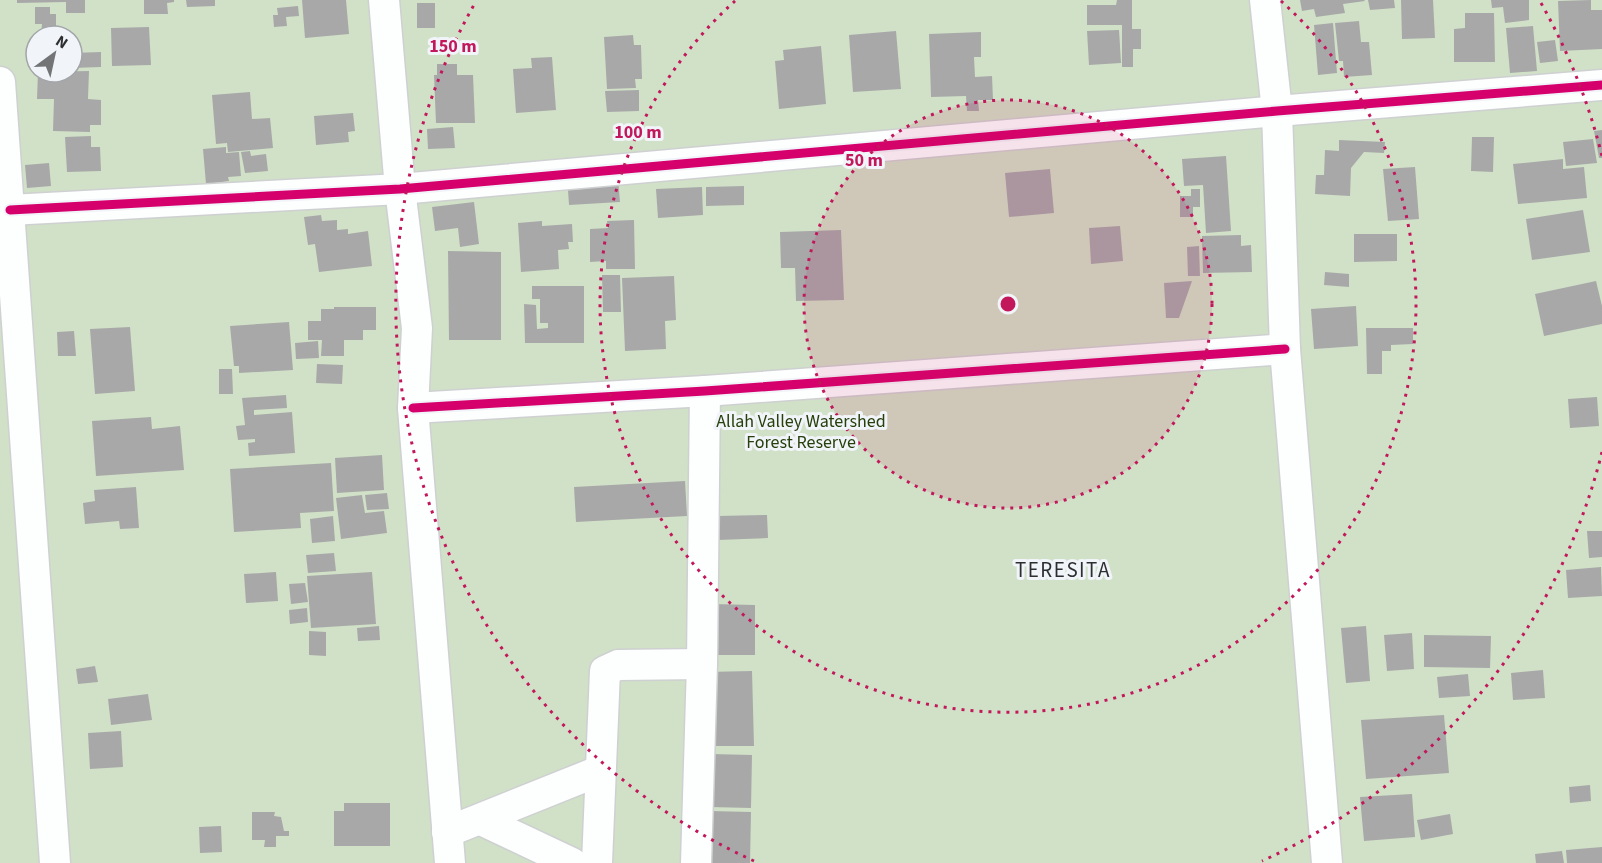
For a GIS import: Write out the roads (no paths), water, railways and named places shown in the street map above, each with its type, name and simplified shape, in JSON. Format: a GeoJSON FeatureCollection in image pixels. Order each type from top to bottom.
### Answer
{"type":"FeatureCollection","features":[{"type":"Feature","properties":{"kind":"street"},"geometry":{"type":"LineString","coordinates":[[384,0],[400,189],[417,328],[413,408],[450,863]]}},
{"type":"Feature","properties":{"kind":"street"},"geometry":{"type":"LineString","coordinates":[[1264,0],[1277,111],[1285,350],[1327,863]]}},
{"type":"Feature","properties":{"kind":"street"},"geometry":{"type":"LineString","coordinates":[[0,82],[55,863]]}},
{"type":"Feature","properties":{"kind":"street"},"geometry":{"type":"LineString","coordinates":[[10,210],[400,189],[1277,111],[1602,85]]}},
{"type":"Feature","properties":{"kind":"street"},"geometry":{"type":"LineString","coordinates":[[413,408],[705,391],[1285,350]]}},
{"type":"Feature","properties":{"kind":"street"},"geometry":{"type":"LineString","coordinates":[[696,863],[702,664],[705,391]]}},
{"type":"Feature","properties":{"kind":"street"},"geometry":{"type":"LineString","coordinates":[[597,863],[604,671],[618,665],[702,664]]}},
{"type":"Feature","properties":{"kind":"street"},"geometry":{"type":"LineString","coordinates":[[447,832],[599,771]]}},
{"type":"Feature","properties":{"kind":"street"},"geometry":{"type":"LineString","coordinates":[[481,820],[572,863]]}},
{"type":"Feature","properties":{"kind":"district","name":"TERESITA"},"geometry":{"type":"Point","coordinates":[1063,570]}},
{"type":"Feature","properties":{"kind":"park label","name":"Allah Valley Watershed Forest Reserve"},"geometry":{"type":"Point","coordinates":[801,431]}}]}
